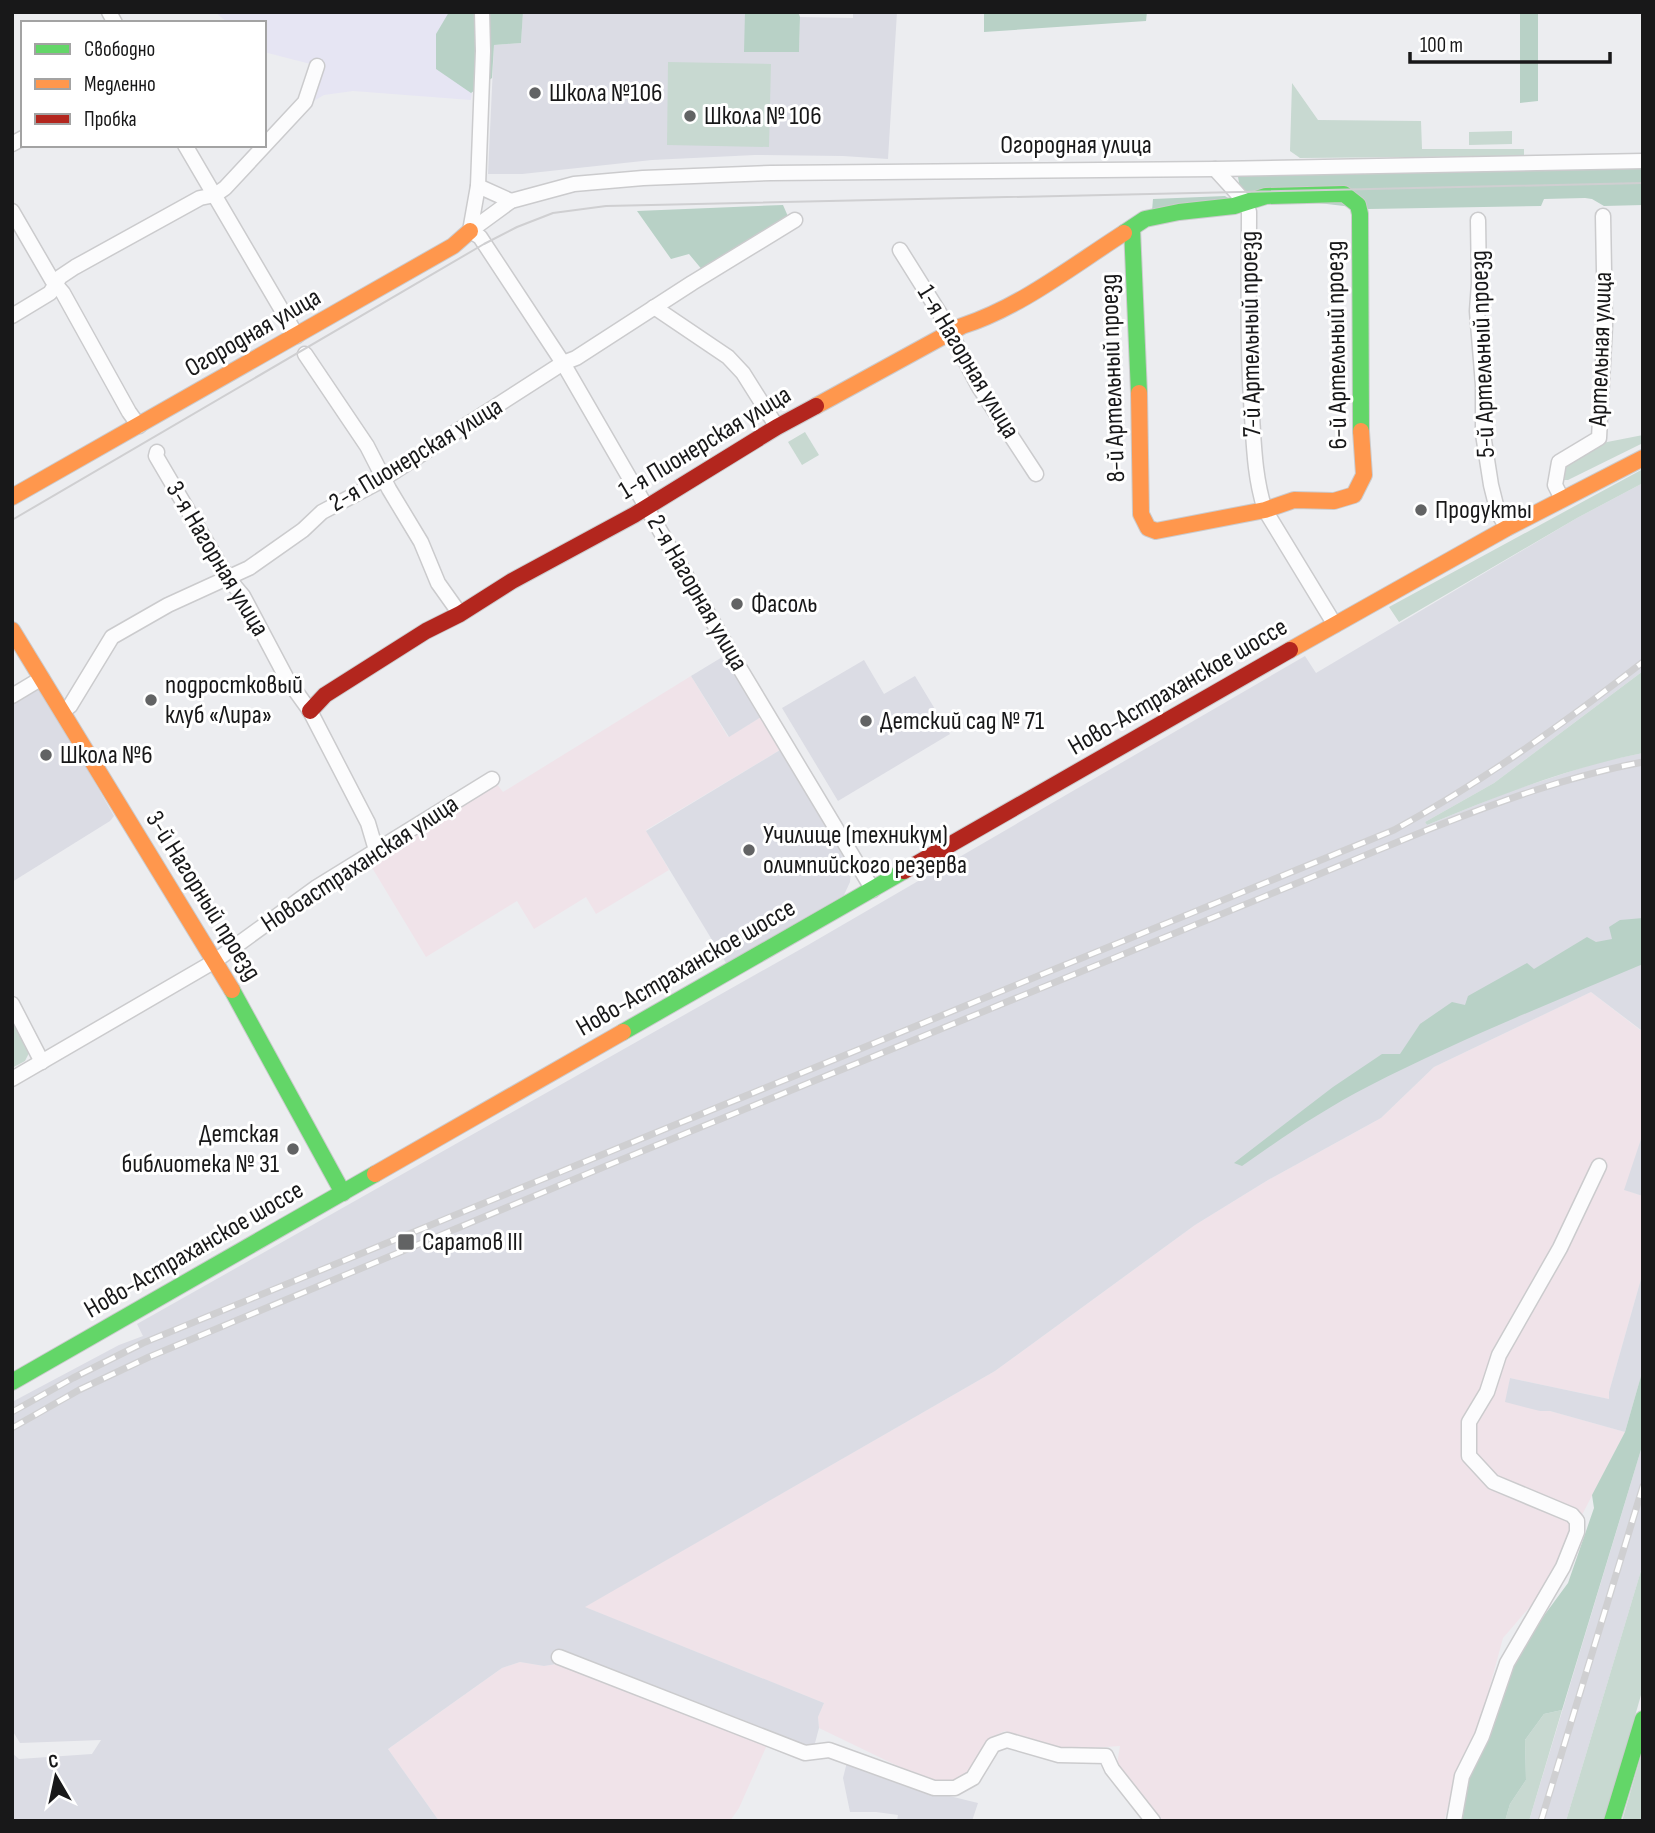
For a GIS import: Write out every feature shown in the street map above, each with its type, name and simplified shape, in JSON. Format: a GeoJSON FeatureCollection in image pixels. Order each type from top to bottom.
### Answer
{"type":"FeatureCollection","features":[{"type":"Feature","properties":{"kind":"street"},"geometry":{"type":"LineString","coordinates":[[470,231],[478,186],[482,12]]}},
{"type":"Feature","properties":{"kind":"street"},"geometry":{"type":"LineString","coordinates":[[266,144],[305,102],[317,66]]}},
{"type":"Feature","properties":{"kind":"street"},"geometry":{"type":"LineString","coordinates":[[186,147],[297,336]]}},
{"type":"Feature","properties":{"kind":"street"},"geometry":{"type":"LineString","coordinates":[[12,316],[50,293],[60,277],[75,267],[200,198],[215,195],[225,188],[263,147]]}},
{"type":"Feature","properties":{"kind":"street","name":"Огородная улица"},"geometry":{"type":"LineString","coordinates":[[12,497],[453,246],[511,201],[574,184],[643,178],[771,173],[1215,169],[1643,161]]}},
{"type":"Feature","properties":{"kind":"street","name":"7-й Артельный проезд"},"geometry":{"type":"LineString","coordinates":[[1215,169],[1246,202],[1249,212],[1250,395],[1255,472],[1265,510],[1335,625]]}},
{"type":"Feature","properties":{"kind":"street"},"geometry":{"type":"LineString","coordinates":[[478,186],[511,201]]}},
{"type":"Feature","properties":{"kind":"street","name":"1-я Пионерская улица"},"geometry":{"type":"LineString","coordinates":[[310,711],[325,695],[426,631],[646,507],[778,426],[962,326],[987,318],[1016,302],[1145,219],[1246,202],[1266,196],[1344,194],[1358,205]]}},
{"type":"Feature","properties":{"kind":"street","name":"6-й Артельный проезд"},"geometry":{"type":"LineString","coordinates":[[1265,510],[1294,500],[1334,500],[1354,495],[1361,485],[1364,475],[1360,411],[1358,205]]}},
{"type":"Feature","properties":{"kind":"street"},"geometry":{"type":"LineString","coordinates":[[12,211],[63,293],[139,426]]}},
{"type":"Feature","properties":{"kind":"street","name":"Артельная улица"},"geometry":{"type":"LineString","coordinates":[[1562,499],[1555,485],[1559,462],[1599,438],[1605,324],[1604,216]]}},
{"type":"Feature","properties":{"kind":"street","name":"2-я Пионерская улица"},"geometry":{"type":"LineString","coordinates":[[62,712],[69,706],[112,637],[169,605],[260,561],[303,530],[322,512],[375,484],[563,363],[795,220]]}},
{"type":"Feature","properties":{"kind":"street","name":"5-й Артельный проезд"},"geometry":{"type":"LineString","coordinates":[[1478,220],[1477,311],[1483,385],[1483,434],[1498,513],[1507,528]]}},
{"type":"Feature","properties":{"kind":"street","name":"8-й Артельный проезд"},"geometry":{"type":"LineString","coordinates":[[1132,228],[1140,412],[1140,514],[1146,526],[1156,531],[1265,510]]}},
{"type":"Feature","properties":{"kind":"street","name":"2-я Нагорная улица"},"geometry":{"type":"LineString","coordinates":[[470,231],[480,237],[563,363],[736,662],[873,890]]}},
{"type":"Feature","properties":{"kind":"street","name":"1-я Нагорная улица"},"geometry":{"type":"LineString","coordinates":[[900,250],[942,317],[979,387],[1036,474]]}},
{"type":"Feature","properties":{"kind":"street"},"geometry":{"type":"LineString","coordinates":[[654,307],[728,357],[743,373],[778,426]]}},
{"type":"Feature","properties":{"kind":"street"},"geometry":{"type":"LineString","coordinates":[[305,354],[367,446],[421,542],[438,583],[460,614]]}},
{"type":"Feature","properties":{"kind":"street","name":"3-я Нагорная улица"},"geometry":{"type":"LineString","coordinates":[[156,452],[227,577],[243,596],[287,679],[310,711],[368,823],[376,850]]}},
{"type":"Feature","properties":{"kind":"street","name":"Ново-Астраханское шоссе"},"geometry":{"type":"LineString","coordinates":[[12,1382],[1335,625],[1507,528],[1643,458]]}},
{"type":"Feature","properties":{"kind":"street","name":"3-й Нагорный проезд"},"geometry":{"type":"LineString","coordinates":[[12,630],[215,961],[343,1193]]}},
{"type":"Feature","properties":{"kind":"street"},"geometry":{"type":"LineString","coordinates":[[12,696],[42,678]]}},
{"type":"Feature","properties":{"kind":"street","name":"Новоастраханская улица"},"geometry":{"type":"LineString","coordinates":[[12,1079],[215,961],[317,887],[492,779]]}},
{"type":"Feature","properties":{"kind":"street"},"geometry":{"type":"LineString","coordinates":[[12,1004],[42,1062]]}},
{"type":"Feature","properties":{"kind":"street"},"geometry":{"type":"LineString","coordinates":[[1454,1821],[1462,1776],[1482,1736],[1507,1663],[1563,1567],[1577,1532],[1577,1521],[1572,1515],[1493,1482],[1469,1456],[1469,1422],[1487,1392],[1499,1355],[1560,1248],[1599,1166]]}},
{"type":"Feature","properties":{"kind":"street"},"geometry":{"type":"LineString","coordinates":[[559,1657],[805,1754],[829,1750],[934,1788],[955,1788],[973,1778],[993,1745],[1007,1740],[1059,1755],[1106,1756],[1112,1769],[1153,1821]]}},
{"type":"Feature","properties":{"kind":"street"},"geometry":{"type":"LineString","coordinates":[[1612,1821],[1643,1718]]}},
{"type":"Feature","properties":{"kind":"shaded area"},"geometry":{"type":"Polygon","coordinates":[[[215,12],[477,12],[478,49],[471,100],[353,91],[324,95],[303,107],[322,67],[266,53],[266,21],[226,21],[215,12]]]}},
{"type":"Feature","properties":{"kind":"shaded area","name":"Школа № 106"},"geometry":{"type":"Polygon","coordinates":[[[523,12],[745,12],[745,52],[799,52],[800,17],[853,18],[853,12],[897,12],[888,159],[755,155],[652,160],[522,174],[488,174],[494,45],[521,43],[523,12]]]}},
{"type":"Feature","properties":{"kind":"shaded area"},"geometry":{"type":"Polygon","coordinates":[[[668,62],[771,64],[769,147],[667,145],[668,62]]]}},
{"type":"Feature","properties":{"kind":"shaded area"},"geometry":{"type":"Polygon","coordinates":[[[1292,83],[1318,120],[1421,121],[1422,149],[1524,149],[1524,156],[1300,158],[1290,151],[1292,83]]]}},
{"type":"Feature","properties":{"kind":"shaded area"},"geometry":{"type":"Polygon","coordinates":[[[1512,131],[1512,144],[1469,145],[1469,132],[1512,131]]]}},
{"type":"Feature","properties":{"kind":"shaded area"},"geometry":{"type":"Polygon","coordinates":[[[805,432],[819,455],[802,465],[788,442],[805,432]]]}},
{"type":"Feature","properties":{"kind":"shaded area"},"geometry":{"type":"Polygon","coordinates":[[[1643,435],[1643,443],[1564,480],[1565,461],[1592,445],[1643,435]]]}},
{"type":"Feature","properties":{"kind":"shaded area"},"geometry":{"type":"Polygon","coordinates":[[[1643,469],[1643,483],[1577,518],[1399,622],[1389,607],[1643,469]]]}},
{"type":"Feature","properties":{"kind":"shaded area"},"geometry":{"type":"Polygon","coordinates":[[[1643,483],[1643,671],[1494,783],[1425,822],[1427,825],[1508,792],[1599,762],[1643,753],[1643,1027],[1641,1030],[1591,992],[1434,1067],[1381,1118],[1268,1180],[1195,1225],[995,1371],[585,1607],[824,1703],[818,1717],[819,1728],[811,1758],[562,1663],[544,1666],[520,1662],[502,1668],[388,1749],[439,1821],[12,1821],[12,1753],[19,1759],[92,1754],[101,1740],[20,1743],[12,1730],[12,1402],[119,1345],[143,1336],[137,1324],[808,945],[1305,656],[1316,673],[1577,518],[1643,483]]]}},
{"type":"Feature","properties":{"kind":"shaded area"},"geometry":{"type":"Polygon","coordinates":[[[724,656],[761,717],[729,737],[691,676],[724,656]]]}},
{"type":"Feature","properties":{"kind":"shaded area","name":"Детский сад № 71"},"geometry":{"type":"Polygon","coordinates":[[[864,660],[884,694],[915,676],[950,734],[838,801],[782,708],[864,660]]]}},
{"type":"Feature","properties":{"kind":"shaded area"},"geometry":{"type":"Polygon","coordinates":[[[1643,671],[1643,753],[1560,775],[1506,793],[1427,825],[1425,822],[1494,783],[1643,671]]]}},
{"type":"Feature","properties":{"kind":"shaded area"},"geometry":{"type":"Polygon","coordinates":[[[691,676],[728,737],[761,717],[780,750],[646,830],[669,870],[596,914],[586,897],[534,929],[517,901],[426,957],[368,861],[496,783],[503,792],[691,676]]]}},
{"type":"Feature","properties":{"kind":"shaded area","name":"Школа №6"},"geometry":{"type":"Polygon","coordinates":[[[34,688],[41,689],[114,816],[12,882],[12,701],[34,688]]]}},
{"type":"Feature","properties":{"kind":"shaded area","name":"Училище (техникум) олимпийского резерва"},"geometry":{"type":"Polygon","coordinates":[[[780,750],[851,870],[850,882],[844,895],[726,963],[646,831],[780,750]]]}},
{"type":"Feature","properties":{"kind":"shaded area"},"geometry":{"type":"Polygon","coordinates":[[[1591,992],[1640,1030],[1643,1027],[1643,1133],[1625,1190],[1643,1196],[1643,1272],[1609,1399],[1510,1378],[1508,1390],[1540,1411],[1550,1411],[1625,1432],[1541,1594],[1503,1638],[1480,1723],[1458,1772],[1444,1821],[1161,1821],[1117,1764],[1120,1746],[1060,1750],[1005,1731],[988,1739],[968,1774],[952,1783],[935,1784],[819,1728],[818,1717],[824,1703],[584,1607],[995,1371],[1195,1225],[1268,1180],[1381,1118],[1434,1067],[1591,992]]]}},
{"type":"Feature","properties":{"kind":"shaded area"},"geometry":{"type":"Polygon","coordinates":[[[12,1016],[30,1051],[25,1061],[12,1068],[12,1016]]]}},
{"type":"Feature","properties":{"kind":"shaded area"},"geometry":{"type":"Polygon","coordinates":[[[1643,1133],[1643,1196],[1624,1190],[1643,1133]]]}},
{"type":"Feature","properties":{"kind":"shaded area"},"geometry":{"type":"Polygon","coordinates":[[[1643,1272],[1643,1369],[1625,1432],[1550,1411],[1505,1402],[1510,1378],[1609,1399],[1643,1272]]]}},
{"type":"Feature","properties":{"kind":"shaded area"},"geometry":{"type":"Polygon","coordinates":[[[1643,1443],[1643,1564],[1566,1821],[1529,1821],[1643,1443]]]}},
{"type":"Feature","properties":{"kind":"shaded area"},"geometry":{"type":"Polygon","coordinates":[[[1643,1564],[1643,1688],[1605,1821],[1566,1821],[1643,1564]]]}},
{"type":"Feature","properties":{"kind":"shaded area"},"geometry":{"type":"Polygon","coordinates":[[[520,1662],[544,1666],[562,1663],[767,1745],[739,1808],[730,1821],[439,1821],[388,1749],[502,1668],[520,1662]]]}},
{"type":"Feature","properties":{"kind":"shaded area"},"geometry":{"type":"Polygon","coordinates":[[[1562,1710],[1529,1821],[1505,1821],[1510,1804],[1526,1780],[1525,1740],[1544,1714],[1562,1710]]]}},
{"type":"Feature","properties":{"kind":"shaded area"},"geometry":{"type":"Polygon","coordinates":[[[1643,1749],[1643,1821],[1622,1821],[1643,1749]]]}},
{"type":"Feature","properties":{"kind":"shaded area"},"geometry":{"type":"Polygon","coordinates":[[[847,1762],[933,1792],[978,1803],[972,1821],[897,1821],[898,1815],[850,1812],[843,1778],[847,1762]]]}},
{"type":"Feature","properties":{"kind":"green space"},"geometry":{"type":"Polygon","coordinates":[[[449,12],[523,12],[521,43],[494,45],[492,78],[471,93],[436,69],[436,34],[449,12]]]}},
{"type":"Feature","properties":{"kind":"green space"},"geometry":{"type":"Polygon","coordinates":[[[745,12],[798,12],[799,52],[744,52],[745,12]]]}},
{"type":"Feature","properties":{"kind":"green space"},"geometry":{"type":"Polygon","coordinates":[[[984,12],[1147,12],[1146,21],[984,32],[984,12]]]}},
{"type":"Feature","properties":{"kind":"green space"},"geometry":{"type":"Polygon","coordinates":[[[1520,12],[1538,12],[1538,101],[1520,103],[1520,12]]]}},
{"type":"Feature","properties":{"kind":"green space"},"geometry":{"type":"Polygon","coordinates":[[[1643,166],[1643,205],[1604,206],[1585,198],[1544,199],[1541,206],[1369,209],[1251,195],[1240,188],[1238,177],[1268,174],[1643,166]]]}},
{"type":"Feature","properties":{"kind":"green space"},"geometry":{"type":"Polygon","coordinates":[[[1225,196],[1231,200],[1152,211],[1153,199],[1225,196]]]}},
{"type":"Feature","properties":{"kind":"green space"},"geometry":{"type":"Polygon","coordinates":[[[783,205],[790,221],[704,272],[689,254],[671,259],[637,211],[783,205]]]}},
{"type":"Feature","properties":{"kind":"green space"},"geometry":{"type":"Polygon","coordinates":[[[1643,918],[1643,964],[1505,1022],[1403,1069],[1320,1114],[1242,1166],[1234,1163],[1333,1087],[1382,1054],[1400,1054],[1420,1024],[1452,1002],[1465,1005],[1468,996],[1527,963],[1534,969],[1587,937],[1596,942],[1612,939],[1609,927],[1620,920],[1643,918]]]}},
{"type":"Feature","properties":{"kind":"green space"},"geometry":{"type":"Polygon","coordinates":[[[1643,1369],[1643,1443],[1562,1710],[1544,1714],[1525,1740],[1526,1780],[1510,1804],[1505,1821],[1462,1821],[1470,1774],[1511,1666],[1523,1644],[1568,1583],[1594,1508],[1592,1495],[1625,1432],[1643,1369]]]}},
{"type":"Feature","properties":{"kind":"tram line"},"geometry":{"type":"LineString","coordinates":[[12,520],[484,244],[553,213],[606,206],[1643,183]]}},
{"type":"Feature","properties":{"kind":"railway"},"geometry":{"type":"LineString","coordinates":[[12,1412],[143,1343],[1394,830],[1522,751],[1643,662]]}},
{"type":"Feature","properties":{"kind":"railway"},"geometry":{"type":"LineString","coordinates":[[12,1428],[79,1390],[149,1357],[606,1166],[1427,830],[1534,791],[1643,762]]}},
{"type":"Feature","properties":{"kind":"railway"},"geometry":{"type":"LineString","coordinates":[[1541,1821],[1643,1486]]}},
{"type":"Feature","properties":{"kind":"traffic: fast"},"geometry":{"type":"LineString","coordinates":[[1124,233],[1145,219],[1234,206],[1266,196],[1344,194],[1358,205],[1361,431]]}},
{"type":"Feature","properties":{"kind":"traffic: fast"},"geometry":{"type":"LineString","coordinates":[[1132,228],[1139,393]]}},
{"type":"Feature","properties":{"kind":"traffic: fast"},"geometry":{"type":"LineString","coordinates":[[623,1032],[904,871]]}},
{"type":"Feature","properties":{"kind":"traffic: fast"},"geometry":{"type":"LineString","coordinates":[[232,990],[343,1193]]}},
{"type":"Feature","properties":{"kind":"traffic: fast"},"geometry":{"type":"LineString","coordinates":[[12,1382],[375,1174]]}},
{"type":"Feature","properties":{"kind":"traffic: fast"},"geometry":{"type":"LineString","coordinates":[[1612,1821],[1643,1719]]}},
{"type":"Feature","properties":{"kind":"traffic: slow"},"geometry":{"type":"LineString","coordinates":[[12,497],[453,246],[470,231]]}},
{"type":"Feature","properties":{"kind":"traffic: slow"},"geometry":{"type":"LineString","coordinates":[[816,406],[962,326],[1025,297],[1124,233]]}},
{"type":"Feature","properties":{"kind":"traffic: slow"},"geometry":{"type":"LineString","coordinates":[[1139,393],[1141,514],[1148,528],[1156,531],[1265,510],[1294,500],[1334,501],[1354,495],[1364,475],[1361,431]]}},
{"type":"Feature","properties":{"kind":"traffic: slow"},"geometry":{"type":"LineString","coordinates":[[1290,650],[1507,528],[1643,458]]}},
{"type":"Feature","properties":{"kind":"traffic: slow"},"geometry":{"type":"LineString","coordinates":[[12,630],[232,990]]}},
{"type":"Feature","properties":{"kind":"traffic: slow"},"geometry":{"type":"LineString","coordinates":[[375,1174],[623,1032]]}},
{"type":"Feature","properties":{"kind":"traffic: jam"},"geometry":{"type":"LineString","coordinates":[[310,711],[325,695],[426,631],[634,515],[816,406]]}},
{"type":"Feature","properties":{"kind":"traffic: jam"},"geometry":{"type":"LineString","coordinates":[[904,871],[1290,650]]}},
{"type":"Feature","properties":{"kind":"place","name":"Школа №106"},"geometry":{"type":"Point","coordinates":[535,93]}},
{"type":"Feature","properties":{"kind":"place","name":"Школа № 106"},"geometry":{"type":"Point","coordinates":[690,116]}},
{"type":"Feature","properties":{"kind":"place","name":"Продукты"},"geometry":{"type":"Point","coordinates":[1421,510]}},
{"type":"Feature","properties":{"kind":"place","name":"Фасоль"},"geometry":{"type":"Point","coordinates":[737,604]}},
{"type":"Feature","properties":{"kind":"place","name":"подростковый клуб «Лира»"},"geometry":{"type":"Point","coordinates":[151,700]}},
{"type":"Feature","properties":{"kind":"place","name":"Детский сад № 71"},"geometry":{"type":"Point","coordinates":[866,721]}},
{"type":"Feature","properties":{"kind":"place","name":"Школа №6"},"geometry":{"type":"Point","coordinates":[46,755]}},
{"type":"Feature","properties":{"kind":"place","name":"Училище (техникум) олимпийского резерва"},"geometry":{"type":"Point","coordinates":[749,850]}},
{"type":"Feature","properties":{"kind":"place","name":"Детская библиотека № 31"},"geometry":{"type":"Point","coordinates":[293,1149]}},
{"type":"Feature","properties":{"kind":"place","name":"Саратов III"},"geometry":{"type":"Point","coordinates":[406,1242]}}]}
